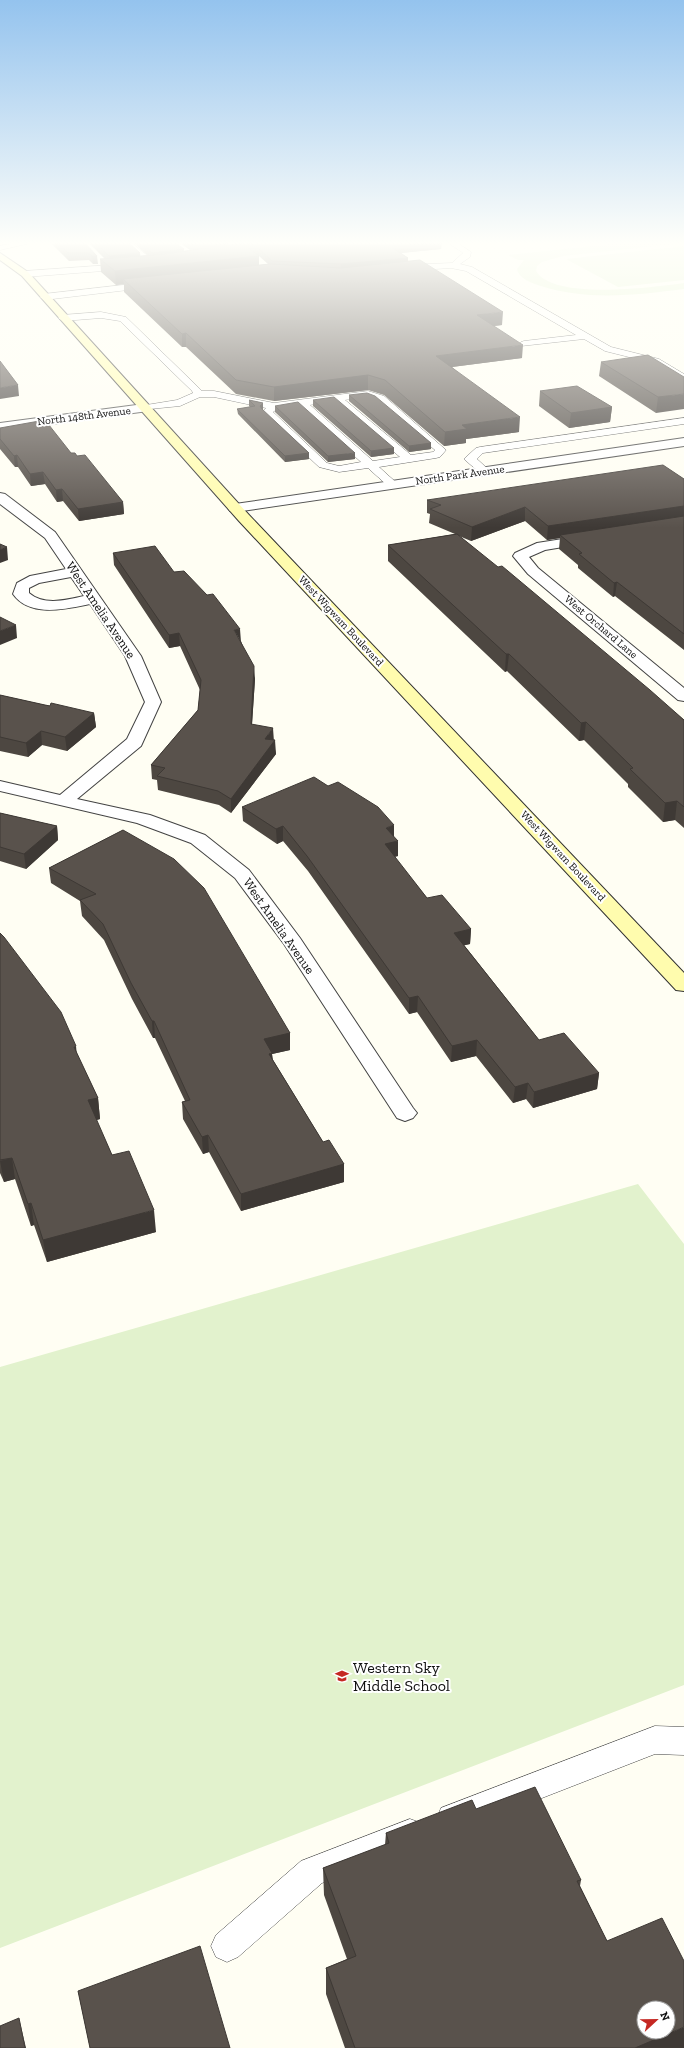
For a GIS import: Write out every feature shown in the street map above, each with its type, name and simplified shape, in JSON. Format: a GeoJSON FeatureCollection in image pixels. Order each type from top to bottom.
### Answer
{"type":"FeatureCollection","features":[{"type":"Feature","properties":{"kind":"street","name":"West Wigwam Boulevard"},"geometry":{"type":"LineString","coordinates":[[81,338],[240,513],[684,984]]}},
{"type":"Feature","properties":{"kind":"street","name":"North 148th Avenue"},"geometry":{"type":"LineString","coordinates":[[0,416],[135,398]]}},
{"type":"Feature","properties":{"kind":"street","name":"North 148th Avenue"},"geometry":{"type":"LineString","coordinates":[[0,427],[144,408]]}},
{"type":"Feature","properties":{"kind":"street","name":"North Park Avenue"},"geometry":{"type":"LineString","coordinates":[[240,513],[393,485],[684,442]]}},
{"type":"Feature","properties":{"kind":"street","name":"North Park Avenue"},"geometry":{"type":"LineString","coordinates":[[240,513],[684,453]]}},
{"type":"Feature","properties":{"kind":"street","name":"West Amelia Avenue"},"geometry":{"type":"LineString","coordinates":[[0,497],[50,535],[133,656],[153,702],[135,742],[63,801]]}},
{"type":"Feature","properties":{"kind":"street","name":"West Orchard Lane"},"geometry":{"type":"LineString","coordinates":[[602,537],[542,546],[520,556],[533,571],[684,696]]}},
{"type":"Feature","properties":{"kind":"street"},"geometry":{"type":"LineString","coordinates":[[75,572],[35,579],[22,586],[21,594],[32,603],[38,604],[54,605],[94,599]]}},
{"type":"Feature","properties":{"kind":"street"},"geometry":{"type":"LineString","coordinates":[[0,786],[63,801]]}},
{"type":"Feature","properties":{"kind":"street","name":"West Amelia Avenue"},"geometry":{"type":"LineString","coordinates":[[63,801],[143,819],[198,839],[242,874],[293,942],[405,1113]]}},
{"type":"Feature","properties":{"kind":"lane"},"geometry":{"type":"LineString","coordinates":[[142,338],[197,390],[198,394]]}},
{"type":"Feature","properties":{"kind":"lane"},"geometry":{"type":"LineString","coordinates":[[524,344],[575,338]]}},
{"type":"Feature","properties":{"kind":"lane"},"geometry":{"type":"LineString","coordinates":[[590,338],[608,349],[656,361],[684,378]]}},
{"type":"Feature","properties":{"kind":"lane"},"geometry":{"type":"LineString","coordinates":[[144,408],[180,403],[198,394],[214,394],[274,406],[368,394],[380,398],[441,450],[436,455],[373,465],[339,469],[323,465],[267,412],[274,406]]}},
{"type":"Feature","properties":{"kind":"lane"},"geometry":{"type":"LineString","coordinates":[[336,398],[409,460]]}},
{"type":"Feature","properties":{"kind":"lane"},"geometry":{"type":"LineString","coordinates":[[301,402],[373,465],[393,485]]}},
{"type":"Feature","properties":{"kind":"lane"},"geometry":{"type":"LineString","coordinates":[[484,471],[470,459],[480,450],[684,421]]}},
{"type":"Feature","properties":{"kind":"lane"},"geometry":{"type":"LineString","coordinates":[[227,1946],[312,1872],[655,1740],[684,1741]]}},
{"type":"Feature","properties":{"kind":"green space","name":"Western Sky Middle School"},"geometry":{"type":"Polygon","coordinates":[[[638,1184],[684,1244],[684,1685],[0,1948],[0,1367],[638,1184]]]}},
{"type":"Feature","properties":{"kind":"building"},"geometry":{"type":"Polygon","coordinates":[[[191,338],[512,338],[523,345],[436,356],[520,417],[462,425],[467,429],[445,432],[385,380],[368,375],[274,387],[236,380],[191,338]]]}},
{"type":"Feature","properties":{"kind":"building"},"geometry":{"type":"Polygon","coordinates":[[[648,355],[684,377],[684,394],[658,397],[601,362],[648,355]]]}},
{"type":"Feature","properties":{"kind":"building"},"geometry":{"type":"Polygon","coordinates":[[[0,361],[18,385],[0,388],[0,361]]]}},
{"type":"Feature","properties":{"kind":"building"},"geometry":{"type":"Polygon","coordinates":[[[577,386],[612,407],[571,413],[540,391],[577,386]]]}},
{"type":"Feature","properties":{"kind":"building"},"geometry":{"type":"Polygon","coordinates":[[[367,393],[375,396],[431,443],[409,446],[349,395],[367,393]]]}},
{"type":"Feature","properties":{"kind":"building"},"geometry":{"type":"Polygon","coordinates":[[[334,397],[394,448],[371,451],[313,400],[334,397]]]}},
{"type":"Feature","properties":{"kind":"building"},"geometry":{"type":"Polygon","coordinates":[[[249,400],[263,403],[260,406],[262,409],[309,453],[285,456],[237,409],[255,406],[249,400]]]}},
{"type":"Feature","properties":{"kind":"building"},"geometry":{"type":"Polygon","coordinates":[[[298,402],[355,453],[328,456],[275,406],[298,402]]]}},
{"type":"Feature","properties":{"kind":"building"},"geometry":{"type":"Polygon","coordinates":[[[45,420],[71,453],[75,453],[77,456],[85,455],[123,502],[78,509],[62,489],[56,490],[43,472],[30,474],[17,455],[14,456],[0,439],[0,428],[45,420]]]}},
{"type":"Feature","properties":{"kind":"building"},"geometry":{"type":"Polygon","coordinates":[[[663,465],[684,479],[684,506],[548,526],[525,507],[472,527],[430,509],[441,505],[427,500],[663,465]]]}},
{"type":"Feature","properties":{"kind":"building"},"geometry":{"type":"Polygon","coordinates":[[[684,516],[684,634],[617,582],[614,583],[579,554],[582,553],[560,535],[684,516]]]}},
{"type":"Feature","properties":{"kind":"building"},"geometry":{"type":"Polygon","coordinates":[[[457,534],[498,567],[502,566],[684,720],[684,807],[677,801],[665,803],[630,769],[633,768],[586,722],[581,723],[509,654],[506,654],[388,545],[457,534]]]}},
{"type":"Feature","properties":{"kind":"building"},"geometry":{"type":"Polygon","coordinates":[[[0,544],[7,547],[0,550],[0,544]]]}},
{"type":"Feature","properties":{"kind":"building"},"geometry":{"type":"Polygon","coordinates":[[[155,546],[174,572],[184,571],[207,595],[213,594],[240,629],[234,630],[254,666],[251,724],[273,728],[265,739],[275,740],[231,799],[218,791],[157,776],[165,768],[151,765],[198,710],[201,680],[179,633],[169,635],[113,553],[155,546]]]}},
{"type":"Feature","properties":{"kind":"building"},"geometry":{"type":"Polygon","coordinates":[[[0,617],[16,625],[0,631],[0,617]]]}},
{"type":"Feature","properties":{"kind":"building"},"geometry":{"type":"Polygon","coordinates":[[[0,695],[50,706],[51,703],[94,713],[65,737],[41,731],[26,743],[0,737],[0,695]]]}},
{"type":"Feature","properties":{"kind":"building"},"geometry":{"type":"Polygon","coordinates":[[[314,777],[328,786],[338,782],[378,807],[394,825],[386,828],[398,841],[385,844],[427,898],[442,895],[471,929],[454,933],[539,1040],[564,1033],[599,1073],[534,1092],[528,1083],[515,1087],[477,1040],[452,1046],[418,996],[409,998],[307,856],[283,826],[276,829],[242,807],[314,777]]]}},
{"type":"Feature","properties":{"kind":"building"},"geometry":{"type":"Polygon","coordinates":[[[0,813],[57,826],[24,854],[0,847],[0,813]]]}},
{"type":"Feature","properties":{"kind":"building"},"geometry":{"type":"Polygon","coordinates":[[[123,830],[174,859],[204,888],[290,1033],[264,1039],[272,1053],[269,1054],[323,1142],[329,1140],[344,1164],[241,1194],[208,1135],[202,1137],[182,1102],[190,1100],[154,1021],[152,1021],[131,983],[103,924],[80,900],[96,894],[49,868],[123,830]]]}},
{"type":"Feature","properties":{"kind":"building"},"geometry":{"type":"Polygon","coordinates":[[[0,933],[61,1012],[76,1046],[74,1047],[98,1098],[88,1100],[112,1155],[129,1151],[154,1210],[43,1240],[31,1203],[28,1204],[12,1158],[0,1160],[0,933]]]}},
{"type":"Feature","properties":{"kind":"building"},"geometry":{"type":"Polygon","coordinates":[[[535,1787],[581,1880],[577,1881],[607,1941],[662,1918],[684,1961],[684,2027],[676,2030],[676,2000],[636,2000],[636,2040],[654,2040],[635,2048],[355,2048],[326,1968],[356,1956],[323,1868],[389,1843],[386,1833],[472,1800],[476,1809],[535,1787]]]}},
{"type":"Feature","properties":{"kind":"building"},"geometry":{"type":"Polygon","coordinates":[[[200,1946],[230,2048],[90,2048],[78,1991],[200,1946]]]}},
{"type":"Feature","properties":{"kind":"building"},"geometry":{"type":"Polygon","coordinates":[[[19,2018],[25,2048],[0,2048],[0,2026],[19,2018]]]}},
{"type":"Feature","properties":{"kind":"place","name":"Western Sky Middle School"},"geometry":{"type":"Point","coordinates":[342,1676]}}]}
